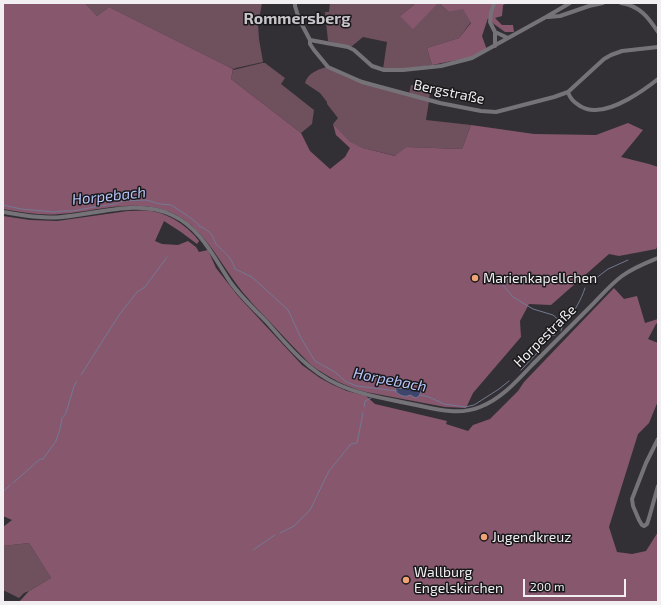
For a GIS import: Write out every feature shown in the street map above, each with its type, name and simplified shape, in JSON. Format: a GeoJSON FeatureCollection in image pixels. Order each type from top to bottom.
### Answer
{"type":"FeatureCollection","features":[{"type":"Feature","properties":{"kind":"street"},"geometry":{"type":"LineString","coordinates":[[296,3],[295,6],[299,19],[310,40],[348,47],[354,50],[372,66],[384,70],[403,70],[441,66],[472,58],[570,3]]}},
{"type":"Feature","properties":{"kind":"street"},"geometry":{"type":"LineString","coordinates":[[494,3],[490,22],[495,32],[495,46]]}},
{"type":"Feature","properties":{"kind":"street"},"geometry":{"type":"LineString","coordinates":[[546,17],[560,16],[603,3]]}},
{"type":"Feature","properties":{"kind":"street"},"geometry":{"type":"LineString","coordinates":[[621,3],[630,5],[644,13],[658,32]]}},
{"type":"Feature","properties":{"kind":"street"},"geometry":{"type":"LineString","coordinates":[[495,32],[508,38]]}},
{"type":"Feature","properties":{"kind":"street","name":"Bergstraße"},"geometry":{"type":"LineString","coordinates":[[310,40],[310,44],[328,67],[362,82],[440,103],[481,112],[496,112],[548,99],[568,92],[604,59],[611,55],[622,51],[658,47]]}},
{"type":"Feature","properties":{"kind":"street"},"geometry":{"type":"LineString","coordinates":[[568,92],[574,102],[586,110],[596,110],[615,105],[626,100],[646,89],[658,79]]}},
{"type":"Feature","properties":{"kind":"street","name":"Horpestraße"},"geometry":{"type":"LineString","coordinates":[[3,212],[34,217],[53,218],[118,209],[143,208],[172,215],[188,225],[200,237],[239,293],[301,359],[319,374],[335,383],[369,395],[456,412],[471,410],[498,398],[613,282],[633,269],[658,258]]}},
{"type":"Feature","properties":{"kind":"street"},"geometry":{"type":"LineString","coordinates":[[658,439],[646,463],[632,499],[633,506],[639,520],[644,526],[647,524],[658,486]]}},
{"type":"Feature","properties":{"kind":"shaded area"},"geometry":{"type":"Polygon","coordinates":[[[3,3],[85,3],[97,16],[109,7],[233,69],[231,79],[301,133],[310,151],[330,169],[345,157],[350,148],[336,135],[333,124],[350,142],[363,148],[395,156],[406,147],[462,149],[471,125],[534,134],[596,135],[628,123],[643,130],[621,157],[658,167],[658,245],[656,249],[619,256],[609,254],[551,305],[529,304],[520,321],[521,337],[473,393],[466,408],[445,407],[366,392],[351,387],[311,365],[249,300],[203,238],[191,225],[177,216],[161,209],[141,206],[121,206],[53,214],[3,209],[3,3]]]}},
{"type":"Feature","properties":{"kind":"shaded area"},"geometry":{"type":"Polygon","coordinates":[[[85,3],[262,3],[258,25],[263,62],[234,69],[109,7],[97,16],[85,3]]]}},
{"type":"Feature","properties":{"kind":"shaded area"},"geometry":{"type":"Polygon","coordinates":[[[330,3],[416,3],[400,16],[439,3],[449,12],[463,8],[471,22],[459,38],[427,48],[432,65],[403,69],[383,69],[387,42],[363,37],[351,47],[328,41],[325,12],[329,12],[330,3]]]}},
{"type":"Feature","properties":{"kind":"shaded area"},"geometry":{"type":"Polygon","coordinates":[[[416,3],[438,3],[413,29],[400,16],[416,3]]]}},
{"type":"Feature","properties":{"kind":"shaded area"},"geometry":{"type":"Polygon","coordinates":[[[439,3],[507,3],[503,5],[502,16],[495,18],[502,25],[513,25],[514,32],[505,32],[488,18],[482,36],[487,50],[472,57],[432,65],[427,48],[459,38],[471,23],[463,9],[449,12],[439,3]]]}},
{"type":"Feature","properties":{"kind":"shaded area"},"geometry":{"type":"Polygon","coordinates":[[[265,63],[285,78],[281,84],[314,110],[312,124],[301,133],[231,79],[233,70],[265,63]]]}},
{"type":"Feature","properties":{"kind":"shaded area"},"geometry":{"type":"Polygon","coordinates":[[[326,67],[334,71],[429,101],[426,120],[471,125],[462,149],[406,147],[396,156],[363,148],[350,143],[333,124],[338,118],[327,102],[320,93],[305,83],[311,74],[326,67]]]}},
{"type":"Feature","properties":{"kind":"shaded area"},"geometry":{"type":"Polygon","coordinates":[[[411,85],[431,88],[429,99],[409,94],[411,85]]]}},
{"type":"Feature","properties":{"kind":"shaded area"},"geometry":{"type":"Polygon","coordinates":[[[128,211],[148,211],[165,215],[189,230],[199,241],[197,244],[164,221],[155,241],[162,244],[178,245],[188,241],[196,247],[199,252],[208,250],[216,268],[238,296],[302,365],[320,378],[347,391],[366,396],[375,404],[447,421],[446,424],[468,431],[473,425],[490,419],[614,288],[624,299],[637,296],[645,323],[658,319],[658,322],[648,339],[658,343],[658,401],[649,423],[638,434],[609,527],[617,552],[632,554],[646,551],[658,532],[658,602],[19,602],[29,591],[51,578],[29,543],[3,546],[3,527],[12,520],[3,516],[3,216],[30,220],[57,221],[128,211]]]}},
{"type":"Feature","properties":{"kind":"shaded area"},"geometry":{"type":"Polygon","coordinates":[[[29,543],[51,578],[24,593],[19,598],[3,590],[3,546],[29,543]]]}},
{"type":"Feature","properties":{"kind":"water"},"geometry":{"type":"Polygon","coordinates":[[[396,388],[422,390],[416,398],[410,395],[401,395],[396,392],[396,388]]]}},
{"type":"Feature","properties":{"kind":"waterway","name":"Horpebach"},"geometry":{"type":"LineString","coordinates":[[3,205],[21,209],[54,212],[73,211],[115,204],[123,201],[146,200],[171,205],[209,232],[213,236],[216,244],[229,258],[235,269],[252,277],[288,310],[301,338],[315,361],[335,372],[345,381],[357,386],[397,391]]}},
{"type":"Feature","properties":{"kind":"waterway"},"geometry":{"type":"LineString","coordinates":[[81,375],[119,315],[137,292],[145,287],[167,257]]}},
{"type":"Feature","properties":{"kind":"waterway","name":"Horpebach"},"geometry":{"type":"LineString","coordinates":[[591,282],[608,269],[628,260]]}},
{"type":"Feature","properties":{"kind":"waterway"},"geometry":{"type":"LineString","coordinates":[[501,283],[513,297],[533,309],[553,315],[563,324],[561,331]]}},
{"type":"Feature","properties":{"kind":"waterway","name":"Horpebach"},"geometry":{"type":"LineString","coordinates":[[566,321],[582,297],[585,288]]}},
{"type":"Feature","properties":{"kind":"waterway","name":"Horpebach"},"geometry":{"type":"LineString","coordinates":[[544,340],[555,335]]}},
{"type":"Feature","properties":{"kind":"waterway","name":"Horpebach"},"geometry":{"type":"LineString","coordinates":[[521,370],[539,351]]}},
{"type":"Feature","properties":{"kind":"waterway"},"geometry":{"type":"LineString","coordinates":[[13,483],[40,459],[43,459],[56,441],[62,418],[66,413],[74,386],[77,381]]}},
{"type":"Feature","properties":{"kind":"waterway","name":"Horpebach"},"geometry":{"type":"LineString","coordinates":[[420,395],[429,397],[444,404],[465,407],[474,405],[509,381]]}},
{"type":"Feature","properties":{"kind":"waterway"},"geometry":{"type":"LineString","coordinates":[[364,407],[365,401],[371,398]]}},
{"type":"Feature","properties":{"kind":"waterway"},"geometry":{"type":"LineString","coordinates":[[280,533],[294,526],[310,510],[329,471],[351,444],[357,443],[363,413]]}},
{"type":"Feature","properties":{"kind":"waterway"},"geometry":{"type":"LineString","coordinates":[[3,492],[10,485]]}},
{"type":"Feature","properties":{"kind":"waterway"},"geometry":{"type":"LineString","coordinates":[[253,550],[275,535]]}},
{"type":"Feature","properties":{"kind":"place","name":"Marienkapellchen"},"geometry":{"type":"Point","coordinates":[475,278]}},
{"type":"Feature","properties":{"kind":"place","name":"Jugendkreuz"},"geometry":{"type":"Point","coordinates":[484,537]}},
{"type":"Feature","properties":{"kind":"place","name":"Wallburg Engelskirchen"},"geometry":{"type":"Point","coordinates":[406,580]}},
{"type":"Feature","properties":{"kind":"district","name":"Rommersberg"},"geometry":{"type":"Point","coordinates":[297,19]}}]}
